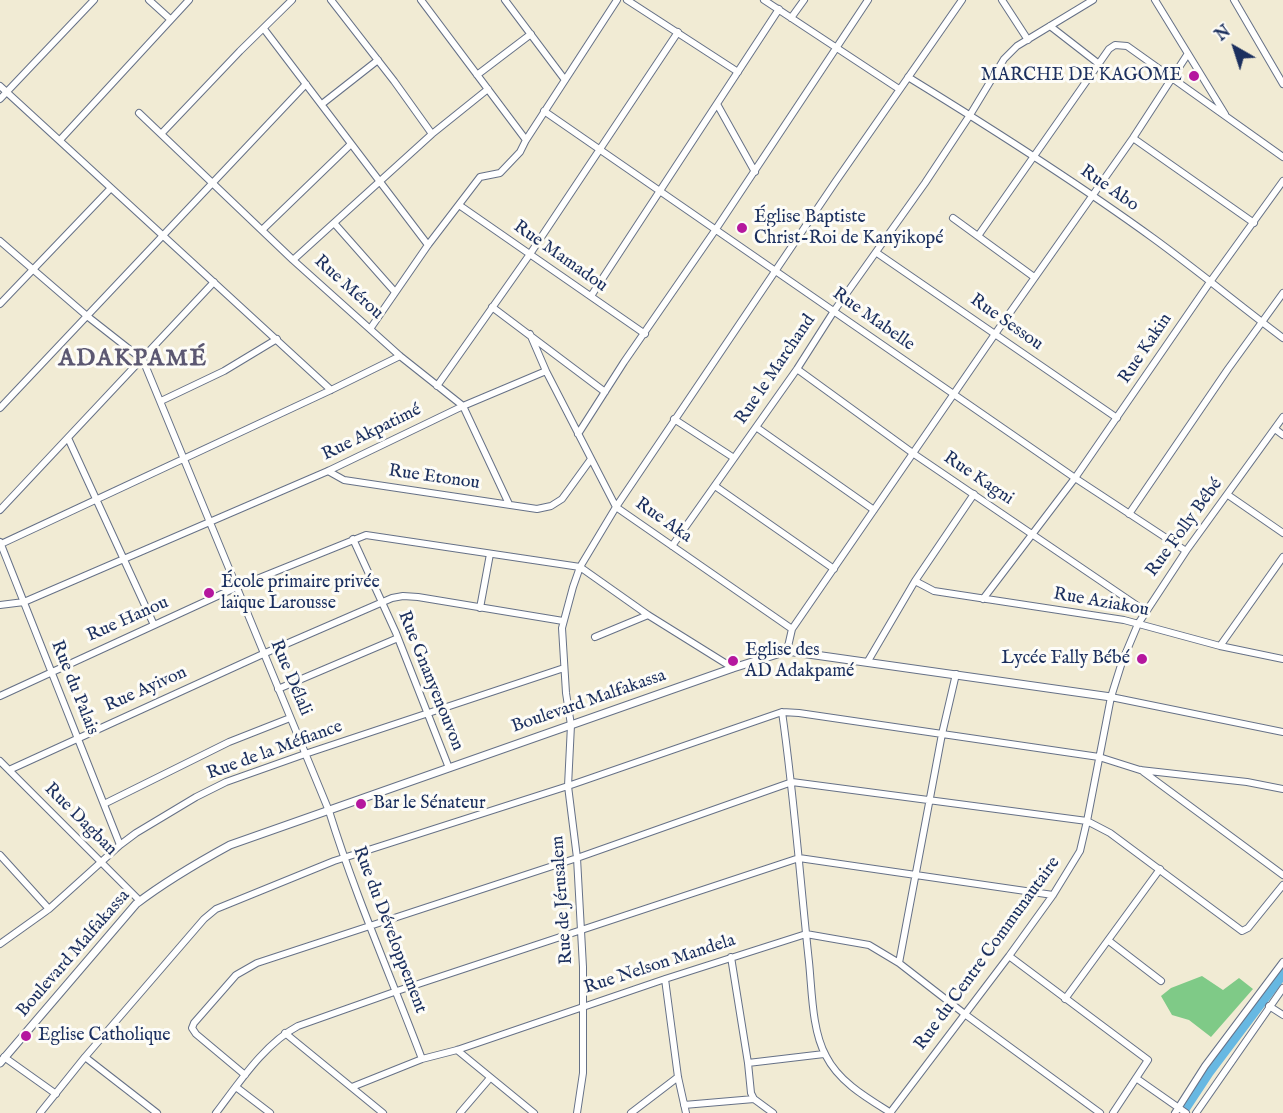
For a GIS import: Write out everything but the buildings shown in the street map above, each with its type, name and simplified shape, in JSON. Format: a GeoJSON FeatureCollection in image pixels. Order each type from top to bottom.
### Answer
{"type":"FeatureCollection","features":[{"type":"Feature","properties":{"kind":"street"},"geometry":{"type":"LineString","coordinates":[[0,99],[94,0]]}},
{"type":"Feature","properties":{"kind":"street"},"geometry":{"type":"LineString","coordinates":[[149,0],[170,20]]}},
{"type":"Feature","properties":{"kind":"street"},"geometry":{"type":"LineString","coordinates":[[60,140],[189,0]]}},
{"type":"Feature","properties":{"kind":"street"},"geometry":{"type":"LineString","coordinates":[[161,134],[292,0]]}},
{"type":"Feature","properties":{"kind":"street"},"geometry":{"type":"LineString","coordinates":[[331,0],[432,134]]}},
{"type":"Feature","properties":{"kind":"street"},"geometry":{"type":"LineString","coordinates":[[421,0],[526,140]]}},
{"type":"Feature","properties":{"kind":"street"},"geometry":{"type":"LineString","coordinates":[[505,0],[565,80]]}},
{"type":"Feature","properties":{"kind":"street"},"geometry":{"type":"LineString","coordinates":[[370,329],[428,245],[480,177],[500,172],[520,152],[544,111],[617,0]]}},
{"type":"Feature","properties":{"kind":"street"},"geometry":{"type":"LineString","coordinates":[[627,0],[738,72]]}},
{"type":"Feature","properties":{"kind":"street"},"geometry":{"type":"LineString","coordinates":[[764,0],[835,49],[899,89]]}},
{"type":"Feature","properties":{"kind":"street"},"geometry":{"type":"LineString","coordinates":[[791,18],[804,0]]}},
{"type":"Feature","properties":{"kind":"street"},"geometry":{"type":"LineString","coordinates":[[578,434],[868,0]]}},
{"type":"Feature","properties":{"kind":"street","name":"Rue de Jérusalem"},"geometry":{"type":"LineString","coordinates":[[577,1113],[583,1073],[581,929],[577,858],[568,786],[571,725],[564,668],[563,621],[580,567],[674,419],[962,0]]}},
{"type":"Feature","properties":{"kind":"street"},"geometry":{"type":"LineString","coordinates":[[1002,0],[1028,40]]}},
{"type":"Feature","properties":{"kind":"street"},"geometry":{"type":"LineString","coordinates":[[1075,0],[1079,8]]}},
{"type":"Feature","properties":{"kind":"street","name":"Rue le Marchand"},"geometry":{"type":"LineString","coordinates":[[672,546],[877,252],[970,115],[1004,59],[1017,46],[1093,0]]}},
{"type":"Feature","properties":{"kind":"street"},"geometry":{"type":"LineString","coordinates":[[1155,0],[1227,117]]}},
{"type":"Feature","properties":{"kind":"street"},"geometry":{"type":"LineString","coordinates":[[1234,0],[1283,84]]}},
{"type":"Feature","properties":{"kind":"street"},"geometry":{"type":"LineString","coordinates":[[591,296],[779,9]]}},
{"type":"Feature","properties":{"kind":"street"},"geometry":{"type":"LineString","coordinates":[[1050,26],[1099,64]]}},
{"type":"Feature","properties":{"kind":"street"},"geometry":{"type":"LineString","coordinates":[[264,29],[428,245]]}},
{"type":"Feature","properties":{"kind":"street"},"geometry":{"type":"LineString","coordinates":[[437,386],[601,150],[678,32]]}},
{"type":"Feature","properties":{"kind":"street"},"geometry":{"type":"LineString","coordinates":[[477,75],[531,34]]}},
{"type":"Feature","properties":{"kind":"street"},"geometry":{"type":"LineString","coordinates":[[978,236],[1109,49],[1118,45],[1127,46],[1283,157]]}},
{"type":"Feature","properties":{"kind":"street"},"geometry":{"type":"LineString","coordinates":[[787,651],[792,629],[1034,277],[1133,138],[1187,55]]}},
{"type":"Feature","properties":{"kind":"street"},"geometry":{"type":"LineString","coordinates":[[322,104],[378,60]]}},
{"type":"Feature","properties":{"kind":"street","name":"Rue Abo"},"geometry":{"type":"LineString","coordinates":[[908,77],[1093,195],[1154,238],[1283,338]]}},
{"type":"Feature","properties":{"kind":"street"},"geometry":{"type":"LineString","coordinates":[[0,408],[306,84]]}},
{"type":"Feature","properties":{"kind":"street"},"geometry":{"type":"LineString","coordinates":[[0,86],[331,390]]}},
{"type":"Feature","properties":{"kind":"street"},"geometry":{"type":"LineString","coordinates":[[293,260],[432,134],[488,89]]}},
{"type":"Feature","properties":{"kind":"street"},"geometry":{"type":"LineString","coordinates":[[717,104],[755,172]]}},
{"type":"Feature","properties":{"kind":"street","name":"Rue Mabelle"},"geometry":{"type":"LineString","coordinates":[[544,111],[1075,478],[1186,551]]}},
{"type":"Feature","properties":{"kind":"street","name":"Rue Mérou"},"geometry":{"type":"LineString","coordinates":[[139,113],[293,260],[400,356],[463,406],[509,504]]}},
{"type":"Feature","properties":{"kind":"street"},"geometry":{"type":"LineString","coordinates":[[1133,138],[1254,223]]}},
{"type":"Feature","properties":{"kind":"street"},"geometry":{"type":"LineString","coordinates":[[262,230],[351,144]]}},
{"type":"Feature","properties":{"kind":"street","name":"Rue Kakin"},"geometry":{"type":"LineString","coordinates":[[983,599],[1034,535],[1075,478],[1210,282],[1283,181]]}},
{"type":"Feature","properties":{"kind":"street"},"geometry":{"type":"LineString","coordinates":[[0,304],[111,188]]}},
{"type":"Feature","properties":{"kind":"street","name":"Rue Mamadou"},"geometry":{"type":"LineString","coordinates":[[459,205],[645,334]]}},
{"type":"Feature","properties":{"kind":"street"},"geometry":{"type":"LineString","coordinates":[[952,218],[1034,277]]}},
{"type":"Feature","properties":{"kind":"street"},"geometry":{"type":"LineString","coordinates":[[334,224],[396,292]]}},
{"type":"Feature","properties":{"kind":"street"},"geometry":{"type":"LineString","coordinates":[[0,241],[87,316],[143,360]]}},
{"type":"Feature","properties":{"kind":"street","name":"Rue Sessou"},"geometry":{"type":"LineString","coordinates":[[877,252],[1117,418]]}},
{"type":"Feature","properties":{"kind":"street"},"geometry":{"type":"LineString","coordinates":[[0,510],[214,282]]}},
{"type":"Feature","properties":{"kind":"street"},"geometry":{"type":"LineString","coordinates":[[1129,514],[1283,292]]}},
{"type":"Feature","properties":{"kind":"street"},"geometry":{"type":"LineString","coordinates":[[492,307],[605,392]]}},
{"type":"Feature","properties":{"kind":"street","name":"Rue Aka"},"geometry":{"type":"LineString","coordinates":[[530,334],[546,371],[616,507],[792,629]]}},
{"type":"Feature","properties":{"kind":"street"},"geometry":{"type":"LineString","coordinates":[[161,400],[224,370],[277,339]]}},
{"type":"Feature","properties":{"kind":"street"},"geometry":{"type":"LineString","coordinates":[[0,543],[400,356]]}},
{"type":"Feature","properties":{"kind":"street","name":"Rue Délali"},"geometry":{"type":"LineString","coordinates":[[143,360],[185,457],[263,654],[329,811]]}},
{"type":"Feature","properties":{"kind":"street","name":"Rue Kagni"},"geometry":{"type":"LineString","coordinates":[[797,369],[914,454],[1145,611]]}},
{"type":"Feature","properties":{"kind":"street","name":"Rue Akpatimé"},"geometry":{"type":"LineString","coordinates":[[0,605],[24,602],[211,522],[328,471],[463,406],[546,371]]}},
{"type":"Feature","properties":{"kind":"street","name":"Rue Folly Bébé"},"geometry":{"type":"LineString","coordinates":[[1111,697],[1122,662],[1145,611],[1283,417]]}},
{"type":"Feature","properties":{"kind":"street"},"geometry":{"type":"LineString","coordinates":[[674,419],[734,458]]}},
{"type":"Feature","properties":{"kind":"street"},"geometry":{"type":"LineString","coordinates":[[756,427],[874,510]]}},
{"type":"Feature","properties":{"kind":"street"},"geometry":{"type":"LineString","coordinates":[[1275,429],[1283,435]]}},
{"type":"Feature","properties":{"kind":"street"},"geometry":{"type":"LineString","coordinates":[[68,438],[154,625]]}},
{"type":"Feature","properties":{"kind":"street","name":"Rue Etonou"},"geometry":{"type":"LineString","coordinates":[[328,471],[344,480],[537,510],[551,506],[562,499],[591,459]]}},
{"type":"Feature","properties":{"kind":"street"},"geometry":{"type":"LineString","coordinates":[[715,486],[834,569]]}},
{"type":"Feature","properties":{"kind":"street"},"geometry":{"type":"LineString","coordinates":[[868,661],[915,580],[974,494]]}},
{"type":"Feature","properties":{"kind":"street"},"geometry":{"type":"LineString","coordinates":[[1228,495],[1283,534]]}},
{"type":"Feature","properties":{"kind":"street"},"geometry":{"type":"LineString","coordinates":[[353,539],[369,535],[580,567],[648,615],[733,668]]}},
{"type":"Feature","properties":{"kind":"street","name":"Rue Hanou"},"geometry":{"type":"LineString","coordinates":[[0,696],[237,587],[353,539]]}},
{"type":"Feature","properties":{"kind":"street","name":"Rue Gnanyenouvon"},"geometry":{"type":"LineString","coordinates":[[353,539],[398,638],[449,768]]}},
{"type":"Feature","properties":{"kind":"street","name":"Rue du Palais"},"geometry":{"type":"LineString","coordinates":[[0,543],[120,845]]}},
{"type":"Feature","properties":{"kind":"street"},"geometry":{"type":"LineString","coordinates":[[480,608],[490,554]]}},
{"type":"Feature","properties":{"kind":"street"},"geometry":{"type":"LineString","coordinates":[[1220,646],[1283,557]]}},
{"type":"Feature","properties":{"kind":"street","name":"Rue Aziakou"},"geometry":{"type":"LineString","coordinates":[[915,580],[934,591],[1124,620],[1283,660]]}},
{"type":"Feature","properties":{"kind":"street","name":"Rue Ayivon"},"geometry":{"type":"LineString","coordinates":[[9,770],[263,654],[382,602],[403,596],[563,621]]}},
{"type":"Feature","properties":{"kind":"street"},"geometry":{"type":"LineString","coordinates":[[595,637],[648,615]]}},
{"type":"Feature","properties":{"kind":"street"},"geometry":{"type":"LineString","coordinates":[[278,689],[398,638]]}},
{"type":"Feature","properties":{"kind":"street","name":"Boulevard Malfakassa"},"geometry":{"type":"LineString","coordinates":[[1,1060],[140,901],[196,863],[230,845],[787,651],[1111,697],[1283,732]]}},
{"type":"Feature","properties":{"kind":"street","name":"Rue de la Méfiance"},"geometry":{"type":"LineString","coordinates":[[0,944],[49,909],[120,845],[226,782],[564,668]]}},
{"type":"Feature","properties":{"kind":"street"},"geometry":{"type":"LineString","coordinates":[[899,963],[942,734],[956,674]]}},
{"type":"Feature","properties":{"kind":"street","name":"Rue du Centre Communautaire"},"geometry":{"type":"LineString","coordinates":[[891,1113],[1010,956],[1053,895],[1080,851],[1111,697]]}},
{"type":"Feature","properties":{"kind":"street"},"geometry":{"type":"LineString","coordinates":[[782,712],[792,782],[817,1030],[824,1054],[847,1081],[862,1095],[891,1113]]}},
{"type":"Feature","properties":{"kind":"street"},"geometry":{"type":"LineString","coordinates":[[40,1113],[204,919],[216,909],[344,858],[568,786],[782,712],[1099,757],[1140,770],[1247,782],[1283,789]]}},
{"type":"Feature","properties":{"kind":"street"},"geometry":{"type":"LineString","coordinates":[[104,804],[229,742],[290,718]]}},
{"type":"Feature","properties":{"kind":"street","name":"Rue Dagban"},"geometry":{"type":"LineString","coordinates":[[0,760],[140,901]]}},
{"type":"Feature","properties":{"kind":"street"},"geometry":{"type":"LineString","coordinates":[[1140,770],[1283,875]]}},
{"type":"Feature","properties":{"kind":"street"},"geometry":{"type":"LineString","coordinates":[[245,1075],[196,1034],[192,1028],[236,975],[257,963],[577,858],[792,782],[1087,821],[1110,833],[1161,869],[1242,931],[1248,928],[1283,885]]}},
{"type":"Feature","properties":{"kind":"street","name":"Rue du Développement"},"geometry":{"type":"LineString","coordinates":[[329,811],[344,858],[422,1059]]}},
{"type":"Feature","properties":{"kind":"street"},"geometry":{"type":"LineString","coordinates":[[0,855],[49,909]]}},
{"type":"Feature","properties":{"kind":"street"},"geometry":{"type":"LineString","coordinates":[[216,1113],[245,1075],[285,1033],[298,1026],[581,929],[799,858],[1053,895]]}},
{"type":"Feature","properties":{"kind":"street"},"geometry":{"type":"LineString","coordinates":[[1065,999],[1161,869]]}},
{"type":"Feature","properties":{"kind":"street","name":"Rue Nelson Mandela"},"geometry":{"type":"LineString","coordinates":[[352,1087],[422,1059],[457,1050],[583,1006],[806,934],[869,945],[899,963],[1100,1113]]}},
{"type":"Feature","properties":{"kind":"street"},"geometry":{"type":"LineString","coordinates":[[1109,941],[1161,981]]}},
{"type":"Feature","properties":{"kind":"street"},"geometry":{"type":"LineString","coordinates":[[1010,956],[1148,1060],[1113,1113]]}},
{"type":"Feature","properties":{"kind":"street"},"geometry":{"type":"LineString","coordinates":[[731,957],[751,1093],[754,1099],[773,1113]]}},
{"type":"Feature","properties":{"kind":"street"},"geometry":{"type":"LineString","coordinates":[[1176,1110],[1205,1066],[1283,962]]}},
{"type":"Feature","properties":{"kind":"street"},"geometry":{"type":"LineString","coordinates":[[665,979],[678,1077],[686,1113]]}},
{"type":"Feature","properties":{"kind":"street"},"geometry":{"type":"LineString","coordinates":[[1196,1113],[1283,988]]}},
{"type":"Feature","properties":{"kind":"street"},"geometry":{"type":"LineString","coordinates":[[1269,1006],[1283,1016]]}},
{"type":"Feature","properties":{"kind":"street"},"geometry":{"type":"LineString","coordinates":[[285,1033],[383,1113]]}},
{"type":"Feature","properties":{"kind":"street"},"geometry":{"type":"LineString","coordinates":[[457,1050],[534,1113]]}},
{"type":"Feature","properties":{"kind":"street"},"geometry":{"type":"LineString","coordinates":[[748,1064],[824,1054]]}},
{"type":"Feature","properties":{"kind":"street"},"geometry":{"type":"LineString","coordinates":[[86,1057],[157,1113]]}},
{"type":"Feature","properties":{"kind":"street"},"geometry":{"type":"LineString","coordinates":[[1,1060],[56,1094]]}},
{"type":"Feature","properties":{"kind":"street"},"geometry":{"type":"LineString","coordinates":[[632,1113],[678,1077]]}},
{"type":"Feature","properties":{"kind":"street"},"geometry":{"type":"LineString","coordinates":[[460,1113],[490,1078]]}},
{"type":"Feature","properties":{"kind":"street"},"geometry":{"type":"LineString","coordinates":[[1136,1078],[1176,1110],[1186,1113]]}},
{"type":"Feature","properties":{"kind":"street"},"geometry":{"type":"LineString","coordinates":[[236,1087],[270,1113]]}},
{"type":"Feature","properties":{"kind":"street"},"geometry":{"type":"LineString","coordinates":[[684,1105],[754,1099]]}},
{"type":"Feature","properties":{"kind":"green space"},"geometry":{"type":"Polygon","coordinates":[[[1202,976],[1223,990],[1239,978],[1253,989],[1211,1037],[1189,1020],[1172,1015],[1161,996],[1171,988],[1202,976]]]}},
{"type":"Feature","properties":{"kind":"water"},"geometry":{"type":"Polygon","coordinates":[[[1283,967],[1283,982],[1213,1075],[1188,1113],[1178,1113],[1202,1074],[1283,967]]]}},
{"type":"Feature","properties":{"kind":"place","name":"MARCHE DE KAGOME"},"geometry":{"type":"Point","coordinates":[1194,76]}},
{"type":"Feature","properties":{"kind":"place","name":"Église Baptiste Christ-Roi de Kanyikopé"},"geometry":{"type":"Point","coordinates":[742,228]}},
{"type":"Feature","properties":{"kind":"place","name":"École primaire privée laïque Larousse"},"geometry":{"type":"Point","coordinates":[209,593]}},
{"type":"Feature","properties":{"kind":"place","name":"Lycée Fally Bébé"},"geometry":{"type":"Point","coordinates":[1142,659]}},
{"type":"Feature","properties":{"kind":"place","name":"Eglise des AD Adakpamé"},"geometry":{"type":"Point","coordinates":[733,661]}},
{"type":"Feature","properties":{"kind":"place","name":"Bar le Sénateur"},"geometry":{"type":"Point","coordinates":[361,804]}},
{"type":"Feature","properties":{"kind":"place","name":"Eglise Catholique"},"geometry":{"type":"Point","coordinates":[26,1036]}},
{"type":"Feature","properties":{"kind":"district","name":"ADAKPAMÉ"},"geometry":{"type":"Point","coordinates":[133,360]}}]}
